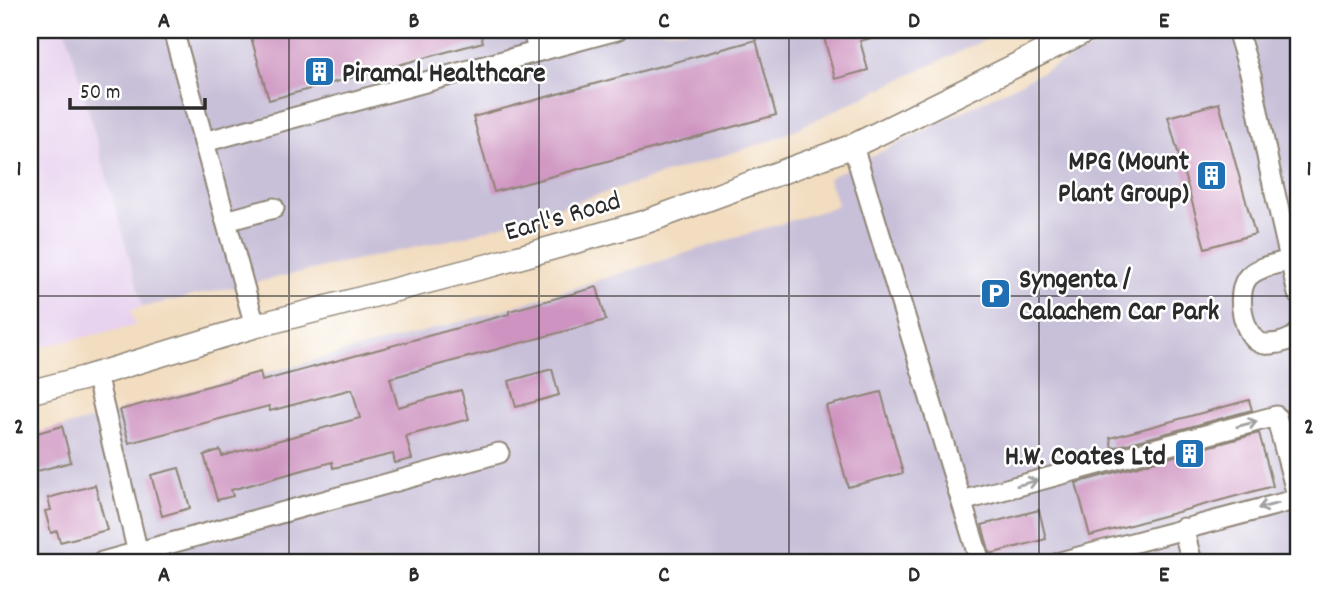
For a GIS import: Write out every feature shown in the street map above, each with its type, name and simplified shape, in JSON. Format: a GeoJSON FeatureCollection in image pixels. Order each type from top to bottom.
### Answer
{"type":"FeatureCollection","features":[{"type":"Feature","properties":{"kind":"main road","name":"Earl's Road"},"geometry":{"type":"LineString","coordinates":[[30,392],[255,327],[645,222],[853,146],[1087,30]]}},
{"type":"Feature","properties":{"kind":"lane"},"geometry":{"type":"LineString","coordinates":[[173,30],[255,327]]}},
{"type":"Feature","properties":{"kind":"lane"},"geometry":{"type":"LineString","coordinates":[[533,30],[538,51]]}},
{"type":"Feature","properties":{"kind":"lane"},"geometry":{"type":"LineString","coordinates":[[204,142],[617,30]]}},
{"type":"Feature","properties":{"kind":"lane"},"geometry":{"type":"LineString","coordinates":[[1237,30],[1251,76],[1298,294]]}},
{"type":"Feature","properties":{"kind":"lane"},"geometry":{"type":"LineString","coordinates":[[853,146],[980,562]]}},
{"type":"Feature","properties":{"kind":"lane"},"geometry":{"type":"LineString","coordinates":[[226,221],[274,208]]}},
{"type":"Feature","properties":{"kind":"lane"},"geometry":{"type":"LineString","coordinates":[[1290,260],[1258,270],[1247,278],[1242,285],[1240,299],[1251,335],[1257,341],[1265,345],[1283,342],[1298,333]]}},
{"type":"Feature","properties":{"kind":"lane"},"geometry":{"type":"LineString","coordinates":[[96,374],[139,557]]}},
{"type":"Feature","properties":{"kind":"lane"},"geometry":{"type":"LineString","coordinates":[[962,501],[1276,416],[1298,499],[1060,562]]}},
{"type":"Feature","properties":{"kind":"lane"},"geometry":{"type":"LineString","coordinates":[[102,562],[139,557],[499,453]]}},
{"type":"Feature","properties":{"kind":"lane"},"geometry":{"type":"LineString","coordinates":[[1183,528],[1192,562]]}},
{"type":"Feature","properties":{"kind":"shaded area"},"geometry":{"type":"Polygon","coordinates":[[[30,30],[66,30],[143,307],[131,310],[135,326],[30,349],[30,30]]]}},
{"type":"Feature","properties":{"kind":"shaded area"},"geometry":{"type":"Polygon","coordinates":[[[66,30],[1005,30],[773,140],[467,236],[143,307],[66,30]]]}},
{"type":"Feature","properties":{"kind":"shaded area"},"geometry":{"type":"Polygon","coordinates":[[[1127,30],[1298,30],[1298,562],[30,562],[30,436],[486,315],[838,206],[828,178],[1127,30]]]}},
{"type":"Feature","properties":{"kind":"building","name":"Piramal Healthcare"},"geometry":{"type":"Polygon","coordinates":[[[249,30],[480,30],[483,42],[269,100],[249,30]]]}},
{"type":"Feature","properties":{"kind":"building"},"geometry":{"type":"Polygon","coordinates":[[[822,30],[885,30],[886,34],[860,41],[868,70],[835,79],[822,30]]]}},
{"type":"Feature","properties":{"kind":"building"},"geometry":{"type":"Polygon","coordinates":[[[756,40],[776,115],[494,192],[473,117],[756,40]]]}},
{"type":"Feature","properties":{"kind":"building","name":"MPG (Mount Plant Group)"},"geometry":{"type":"Polygon","coordinates":[[[1219,103],[1255,234],[1205,248],[1168,117],[1219,103]]]}},
{"type":"Feature","properties":{"kind":"building"},"geometry":{"type":"Polygon","coordinates":[[[597,287],[606,320],[390,378],[398,407],[461,390],[469,419],[406,436],[412,459],[395,463],[393,454],[333,468],[332,462],[231,490],[233,496],[217,500],[204,455],[220,450],[222,456],[360,418],[352,389],[270,411],[269,406],[129,443],[120,410],[260,372],[262,381],[509,314],[509,311],[597,287]]]}},
{"type":"Feature","properties":{"kind":"building"},"geometry":{"type":"Polygon","coordinates":[[[552,369],[559,395],[516,407],[509,381],[552,369]]]}},
{"type":"Feature","properties":{"kind":"building"},"geometry":{"type":"Polygon","coordinates":[[[881,392],[903,473],[848,487],[826,406],[881,392]]]}},
{"type":"Feature","properties":{"kind":"building"},"geometry":{"type":"Polygon","coordinates":[[[1249,400],[1252,410],[1112,448],[1110,438],[1249,400]]]}},
{"type":"Feature","properties":{"kind":"building"},"geometry":{"type":"Polygon","coordinates":[[[62,426],[71,462],[30,473],[30,435],[62,426]]]}},
{"type":"Feature","properties":{"kind":"building","name":"H.W. Coates Ltd"},"geometry":{"type":"Polygon","coordinates":[[[1259,433],[1273,486],[1090,536],[1076,483],[1259,433]]]}},
{"type":"Feature","properties":{"kind":"building"},"geometry":{"type":"Polygon","coordinates":[[[179,468],[190,508],[162,516],[151,475],[179,468]]]}},
{"type":"Feature","properties":{"kind":"building"},"geometry":{"type":"Polygon","coordinates":[[[95,485],[107,530],[60,542],[57,531],[51,533],[45,511],[51,510],[48,498],[95,485]]]}},
{"type":"Feature","properties":{"kind":"building","name":"H.W. Coates Ltd"},"geometry":{"type":"Polygon","coordinates":[[[1039,510],[1046,539],[990,554],[982,525],[1039,510]]]}},
{"type":"Feature","properties":{"kind":"place","name":"Piramal Healthcare"},"geometry":{"type":"Point","coordinates":[319,71]}},
{"type":"Feature","properties":{"kind":"place","name":"MPG (Mount Plant Group)"},"geometry":{"type":"Point","coordinates":[1212,175]}},
{"type":"Feature","properties":{"kind":"place","name":"Syngenta / Calachem Car Park"},"geometry":{"type":"Point","coordinates":[996,293]}},
{"type":"Feature","properties":{"kind":"place","name":"H.W. Coates Ltd"},"geometry":{"type":"Point","coordinates":[1189,454]}}]}
